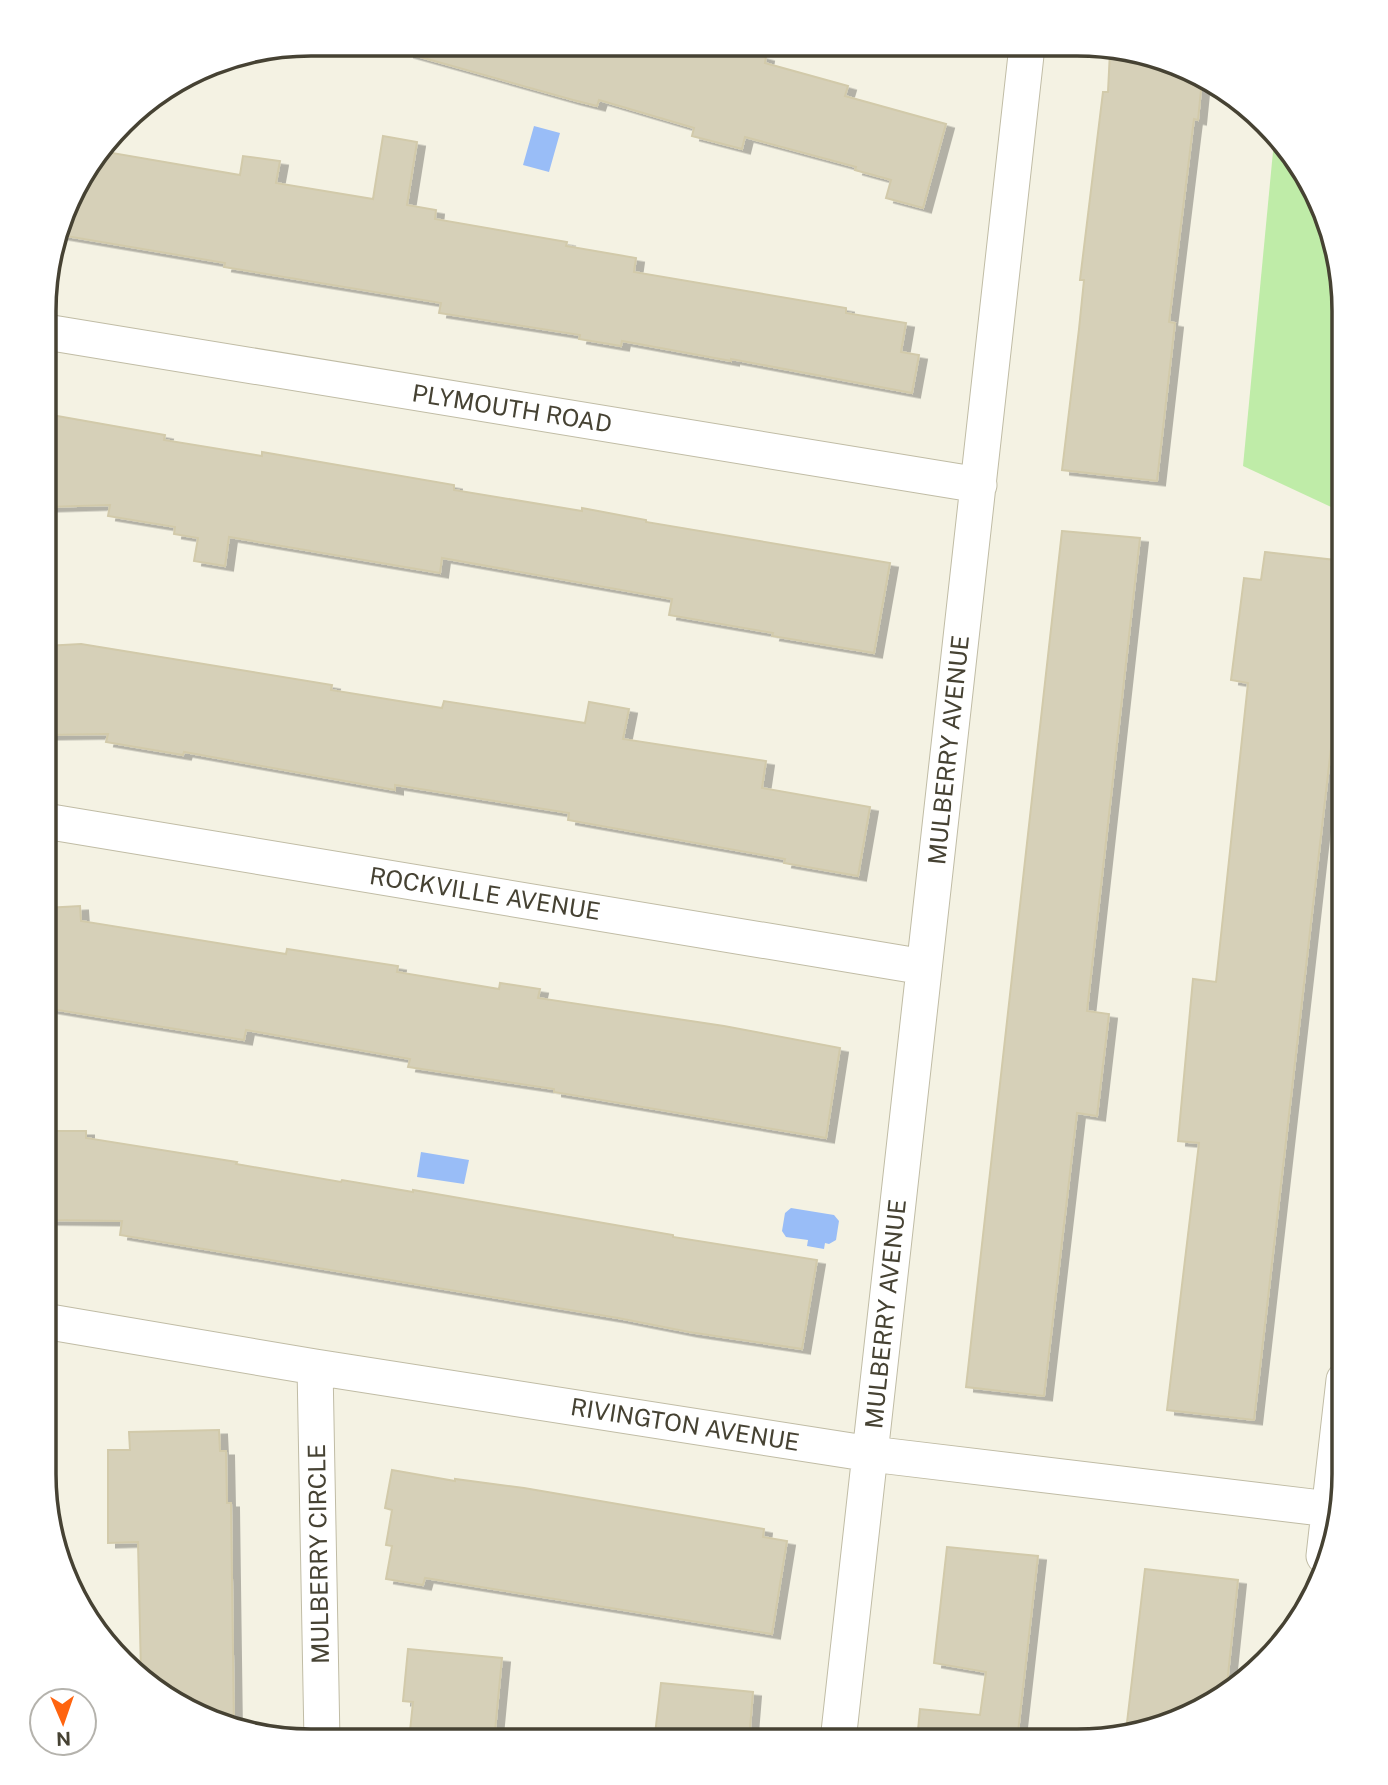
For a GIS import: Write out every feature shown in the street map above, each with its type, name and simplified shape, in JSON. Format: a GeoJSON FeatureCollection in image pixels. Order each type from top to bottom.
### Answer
{"type":"FeatureCollection","features":[{"type":"Feature","properties":{"kind":"street","name":"MULBERRY AVENUE"},"geometry":{"type":"LineString","coordinates":[[870,1454],[1026,56]]}},
{"type":"Feature","properties":{"kind":"street","name":"PLYMOUTH ROAD"},"geometry":{"type":"LineString","coordinates":[[56,334],[979,485]]}},
{"type":"Feature","properties":{"kind":"street","name":"ROCKVILLE AVENUE"},"geometry":{"type":"LineString","coordinates":[[56,823],[924,967]]}},
{"type":"Feature","properties":{"kind":"street","name":"RIVINGTON AVENUE"},"geometry":{"type":"LineString","coordinates":[[56,1323],[315,1367],[870,1454],[1329,1509]]}},
{"type":"Feature","properties":{"kind":"street","name":"MULBERRY CIRCLE"},"geometry":{"type":"LineString","coordinates":[[315,1367],[322,1729]]}},
{"type":"Feature","properties":{"kind":"street"},"geometry":{"type":"LineString","coordinates":[[839,1729],[870,1454]]}},
{"type":"Feature","properties":{"kind":"street"},"geometry":{"type":"LineString","coordinates":[[1328,1518],[1331,1494]]}},
{"type":"Feature","properties":{"kind":"green space"},"geometry":{"type":"Polygon","coordinates":[[[1273,149],[1306,198],[1323,245],[1330,278],[1332,507],[1243,466],[1273,149]]]}},
{"type":"Feature","properties":{"kind":"water"},"geometry":{"type":"Polygon","coordinates":[[[534,126],[560,133],[549,172],[523,165],[534,126]]]}},
{"type":"Feature","properties":{"kind":"water"},"geometry":{"type":"Polygon","coordinates":[[[421,1152],[469,1160],[464,1184],[417,1177],[421,1152]]]}},
{"type":"Feature","properties":{"kind":"water"},"geometry":{"type":"Polygon","coordinates":[[[791,1208],[834,1215],[839,1221],[836,1240],[825,1243],[824,1249],[807,1246],[808,1240],[786,1237],[782,1231],[785,1213],[791,1208]]]}},
{"type":"Feature","properties":{"kind":"building"},"geometry":{"type":"Polygon","coordinates":[[[417,56],[762,56],[766,57],[765,63],[848,86],[845,96],[946,124],[923,208],[886,198],[891,180],[855,170],[856,167],[745,137],[742,149],[692,136],[694,128],[599,100],[597,106],[417,56]]]}},
{"type":"Feature","properties":{"kind":"building"},"geometry":{"type":"Polygon","coordinates":[[[1110,58],[1159,70],[1201,88],[1198,120],[1194,119],[1169,322],[1175,323],[1157,481],[1062,470],[1084,280],[1080,280],[1103,92],[1108,92],[1110,58]]]}},
{"type":"Feature","properties":{"kind":"building"},"geometry":{"type":"Polygon","coordinates":[[[383,136],[417,142],[407,205],[436,210],[435,219],[567,242],[566,246],[636,258],[634,272],[846,308],[846,313],[906,323],[901,352],[919,355],[912,393],[622,341],[621,346],[579,339],[580,335],[439,313],[441,303],[224,267],[225,263],[68,236],[82,198],[111,153],[240,175],[243,156],[280,161],[276,183],[373,199],[383,136]]]}},
{"type":"Feature","properties":{"kind":"building"},"geometry":{"type":"Polygon","coordinates":[[[56,416],[165,435],[164,440],[262,456],[262,452],[454,485],[454,490],[582,511],[582,508],[646,522],[890,563],[874,653],[669,615],[672,599],[442,558],[440,573],[229,537],[225,566],[194,561],[198,538],[174,534],[175,527],[108,516],[110,505],[56,507],[56,416]]]}},
{"type":"Feature","properties":{"kind":"building"},"geometry":{"type":"Polygon","coordinates":[[[1062,531],[1140,538],[1087,1011],[1109,1014],[1097,1116],[1077,1113],[1044,1396],[966,1387],[1062,531]]]}},
{"type":"Feature","properties":{"kind":"building"},"geometry":{"type":"Polygon","coordinates":[[[1265,552],[1332,560],[1332,740],[1254,1420],[1167,1410],[1199,1143],[1178,1141],[1193,979],[1216,982],[1248,683],[1231,680],[1244,578],[1261,580],[1265,552]]]}},
{"type":"Feature","properties":{"kind":"building"},"geometry":{"type":"Polygon","coordinates":[[[81,644],[332,685],[331,690],[442,708],[444,701],[585,723],[589,702],[629,709],[623,739],[766,761],[762,788],[870,807],[858,876],[784,863],[785,859],[568,820],[569,813],[395,785],[395,790],[184,752],[183,755],[106,742],[108,734],[56,735],[56,645],[81,644]]]}},
{"type":"Feature","properties":{"kind":"building"},"geometry":{"type":"Polygon","coordinates":[[[80,906],[81,921],[286,954],[287,949],[398,966],[397,972],[499,989],[500,983],[540,989],[538,998],[724,1026],[840,1048],[826,1138],[554,1092],[554,1089],[408,1067],[410,1059],[246,1030],[244,1040],[56,1010],[56,907],[80,906]]]}},
{"type":"Feature","properties":{"kind":"building"},"geometry":{"type":"Polygon","coordinates":[[[56,1131],[86,1131],[86,1138],[341,1182],[413,1190],[817,1260],[802,1349],[120,1235],[122,1221],[56,1220],[56,1131]]]}},
{"type":"Feature","properties":{"kind":"building"},"geometry":{"type":"Polygon","coordinates":[[[219,1430],[220,1451],[226,1451],[227,1503],[231,1503],[234,1717],[198,1703],[169,1686],[141,1664],[138,1542],[108,1543],[108,1450],[130,1450],[129,1432],[219,1430]]]}},
{"type":"Feature","properties":{"kind":"building"},"geometry":{"type":"Polygon","coordinates":[[[392,1470],[455,1481],[524,1488],[764,1529],[763,1537],[787,1541],[772,1634],[425,1578],[423,1585],[386,1579],[392,1546],[386,1545],[392,1510],[385,1508],[392,1470]]]}},
{"type":"Feature","properties":{"kind":"building"},"geometry":{"type":"Polygon","coordinates":[[[947,1547],[1038,1556],[1018,1729],[918,1729],[920,1709],[980,1715],[986,1672],[934,1663],[947,1547]]]}},
{"type":"Feature","properties":{"kind":"building"},"geometry":{"type":"Polygon","coordinates":[[[1145,1569],[1238,1580],[1228,1679],[1190,1703],[1127,1724],[1145,1569]]]}},
{"type":"Feature","properties":{"kind":"building"},"geometry":{"type":"Polygon","coordinates":[[[408,1649],[502,1658],[495,1729],[410,1729],[413,1702],[403,1701],[408,1649]]]}},
{"type":"Feature","properties":{"kind":"building"},"geometry":{"type":"Polygon","coordinates":[[[661,1683],[753,1692],[750,1729],[656,1729],[661,1683]]]}}]}
